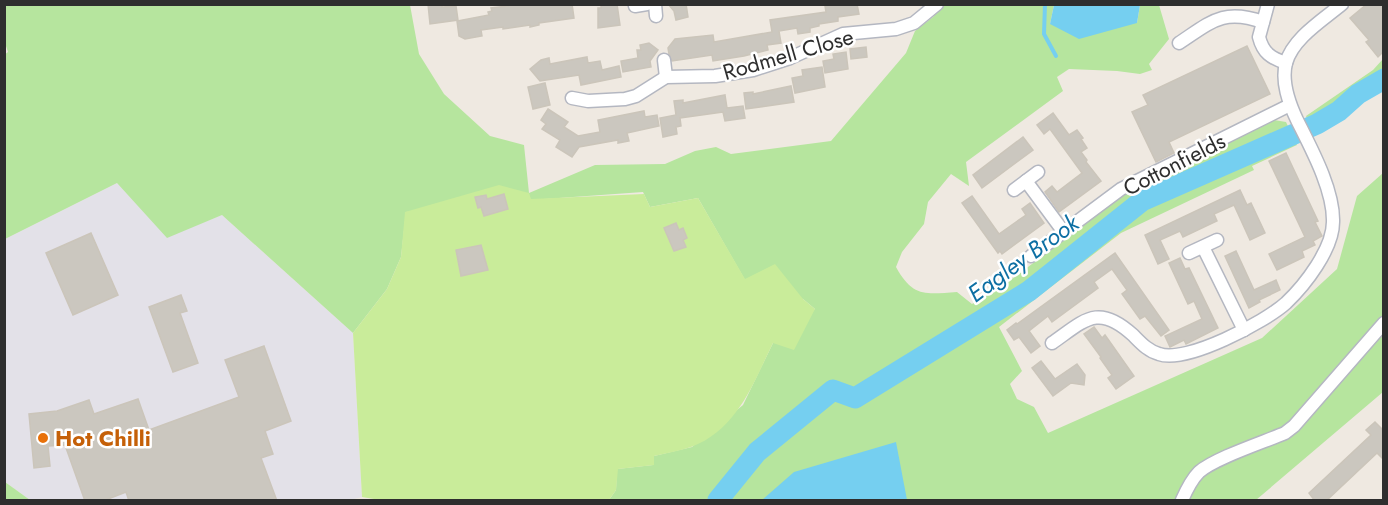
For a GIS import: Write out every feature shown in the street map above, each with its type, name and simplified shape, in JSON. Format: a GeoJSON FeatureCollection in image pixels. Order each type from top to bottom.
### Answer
{"type":"FeatureCollection","features":[{"type":"Feature","properties":{"kind":"street","name":"Rodmell Close"},"geometry":{"type":"LineString","coordinates":[[666,77],[715,76],[753,70],[790,58],[843,34],[896,29],[914,23],[937,4]]}},
{"type":"Feature","properties":{"kind":"street"},"geometry":{"type":"LineString","coordinates":[[1268,4],[1259,37],[1262,48],[1271,57],[1286,63]]}},
{"type":"Feature","properties":{"kind":"street"},"geometry":{"type":"LineString","coordinates":[[1067,349],[1055,341],[1088,319],[1105,317],[1120,323],[1153,352],[1169,357],[1184,355],[1267,318],[1297,292],[1330,240],[1334,221],[1330,202],[1310,146],[1292,110],[1286,92],[1286,63],[1299,40],[1342,4]]}},
{"type":"Feature","properties":{"kind":"street"},"geometry":{"type":"LineString","coordinates":[[1179,44],[1193,38],[1213,21],[1233,15],[1263,22]]}},
{"type":"Feature","properties":{"kind":"street"},"geometry":{"type":"LineString","coordinates":[[572,98],[587,106],[625,99],[641,93],[666,77],[664,60]]}},
{"type":"Feature","properties":{"kind":"street","name":"Cottonfields"},"geometry":{"type":"LineString","coordinates":[[1031,256],[1121,189],[1292,110]]}},
{"type":"Feature","properties":{"kind":"street"},"geometry":{"type":"LineString","coordinates":[[1014,190],[1038,172]]}},
{"type":"Feature","properties":{"kind":"street"},"geometry":{"type":"LineString","coordinates":[[1026,181],[1063,231]]}},
{"type":"Feature","properties":{"kind":"street"},"geometry":{"type":"LineString","coordinates":[[1189,253],[1217,240]]}},
{"type":"Feature","properties":{"kind":"street"},"geometry":{"type":"LineString","coordinates":[[1203,247],[1244,330]]}},
{"type":"Feature","properties":{"kind":"street"},"geometry":{"type":"LineString","coordinates":[[1182,501],[1188,487],[1199,472],[1286,433],[1294,426],[1383,322]]}},
{"type":"Feature","properties":{"kind":"shaded area"},"geometry":{"type":"Polygon","coordinates":[[[117,183],[167,237],[222,215],[353,333],[362,497],[350,500],[30,500],[5,482],[5,239],[117,183]]]}},
{"type":"Feature","properties":{"kind":"green space"},"geometry":{"type":"Polygon","coordinates":[[[5,5],[410,5],[419,54],[444,94],[490,136],[524,145],[529,193],[595,165],[665,164],[695,151],[716,147],[731,154],[831,141],[906,53],[915,31],[944,5],[1054,5],[1050,24],[1137,23],[1140,5],[1159,5],[1169,39],[1149,64],[1152,70],[1140,74],[1069,69],[1057,77],[1063,91],[966,162],[969,186],[951,174],[928,202],[924,224],[902,252],[896,267],[908,284],[921,292],[957,292],[972,304],[1015,277],[1124,193],[1274,120],[1286,122],[1297,145],[1252,166],[1254,170],[1121,233],[999,327],[1022,371],[1010,384],[1017,399],[1034,407],[1048,433],[1262,338],[1337,269],[1357,196],[1383,173],[1383,392],[1256,500],[609,500],[616,490],[617,469],[653,465],[654,456],[692,447],[743,405],[773,343],[815,309],[803,299],[745,280],[698,198],[650,207],[643,192],[406,212],[401,257],[387,289],[353,333],[222,215],[167,238],[117,183],[5,239],[4,55],[8,52],[5,43],[5,5]]]}},
{"type":"Feature","properties":{"kind":"green space"},"geometry":{"type":"Polygon","coordinates":[[[1383,59],[1383,86],[1378,87],[1313,135],[1306,116],[1373,70],[1383,59]]]}},
{"type":"Feature","properties":{"kind":"green space"},"geometry":{"type":"Polygon","coordinates":[[[499,185],[529,193],[531,199],[644,194],[650,207],[698,198],[745,279],[775,264],[803,299],[815,309],[794,350],[773,343],[742,404],[720,429],[691,447],[654,456],[654,465],[618,469],[616,490],[609,500],[380,500],[362,497],[353,333],[387,289],[401,257],[405,212],[499,185]]]}},
{"type":"Feature","properties":{"kind":"green space"},"geometry":{"type":"Polygon","coordinates":[[[5,482],[30,500],[5,499],[5,482]]]}},
{"type":"Feature","properties":{"kind":"water"},"geometry":{"type":"Polygon","coordinates":[[[1054,4],[1140,5],[1137,23],[1079,39],[1050,24],[1054,4]]]}},
{"type":"Feature","properties":{"kind":"water"},"geometry":{"type":"Polygon","coordinates":[[[896,442],[907,500],[762,500],[794,472],[896,442]]]}},
{"type":"Feature","properties":{"kind":"building"},"geometry":{"type":"Polygon","coordinates":[[[428,4],[442,4],[442,7],[456,6],[458,20],[430,24],[428,4]]]}},
{"type":"Feature","properties":{"kind":"building"},"geometry":{"type":"Polygon","coordinates":[[[507,4],[572,4],[574,18],[539,23],[539,25],[530,27],[530,25],[481,30],[482,36],[465,39],[459,36],[457,21],[489,15],[491,8],[508,6],[507,4]]]}},
{"type":"Feature","properties":{"kind":"building"},"geometry":{"type":"Polygon","coordinates":[[[601,4],[617,4],[620,25],[598,28],[598,8],[601,8],[601,4]]]}},
{"type":"Feature","properties":{"kind":"building"},"geometry":{"type":"Polygon","coordinates":[[[668,4],[686,4],[688,17],[676,20],[674,11],[668,4]]]}},
{"type":"Feature","properties":{"kind":"building"},"geometry":{"type":"Polygon","coordinates":[[[857,4],[859,14],[838,17],[838,21],[810,28],[810,32],[798,34],[797,28],[779,31],[781,43],[767,45],[768,50],[744,56],[713,61],[712,55],[672,61],[669,54],[668,48],[675,39],[713,35],[714,42],[772,32],[770,20],[826,12],[825,6],[857,4]]]}},
{"type":"Feature","properties":{"kind":"building"},"geometry":{"type":"Polygon","coordinates":[[[1367,4],[1383,4],[1383,52],[1378,57],[1366,42],[1369,40],[1350,18],[1367,4]]]}},
{"type":"Feature","properties":{"kind":"building"},"geometry":{"type":"Polygon","coordinates":[[[649,43],[658,50],[650,61],[651,67],[623,72],[621,61],[638,58],[637,50],[641,50],[640,45],[649,43]]]}},
{"type":"Feature","properties":{"kind":"building"},"geometry":{"type":"Polygon","coordinates":[[[1247,46],[1270,94],[1169,142],[1174,153],[1156,162],[1132,112],[1148,105],[1143,95],[1247,46]]]}},
{"type":"Feature","properties":{"kind":"building"},"geometry":{"type":"Polygon","coordinates":[[[866,47],[867,57],[851,59],[850,49],[866,47]]]}},
{"type":"Feature","properties":{"kind":"building"},"geometry":{"type":"Polygon","coordinates":[[[846,52],[848,69],[825,73],[823,61],[834,59],[833,54],[846,52]]]}},
{"type":"Feature","properties":{"kind":"building"},"geometry":{"type":"Polygon","coordinates":[[[587,57],[588,63],[600,61],[602,70],[619,66],[621,77],[581,85],[579,75],[540,81],[530,69],[541,60],[549,58],[550,64],[587,57]]]}},
{"type":"Feature","properties":{"kind":"building"},"geometry":{"type":"Polygon","coordinates":[[[822,67],[825,87],[795,93],[792,78],[803,76],[802,70],[822,67]]]}},
{"type":"Feature","properties":{"kind":"building"},"geometry":{"type":"Polygon","coordinates":[[[545,83],[550,105],[533,109],[528,87],[545,83]]]}},
{"type":"Feature","properties":{"kind":"building"},"geometry":{"type":"Polygon","coordinates":[[[791,86],[794,102],[746,109],[744,93],[753,92],[753,94],[791,86]]]}},
{"type":"Feature","properties":{"kind":"building"},"geometry":{"type":"Polygon","coordinates":[[[725,95],[727,108],[743,106],[745,118],[725,121],[723,112],[680,118],[681,126],[676,127],[677,134],[663,137],[660,118],[676,115],[674,101],[683,100],[683,103],[725,95]]]}},
{"type":"Feature","properties":{"kind":"building"},"geometry":{"type":"Polygon","coordinates":[[[548,109],[568,122],[564,127],[578,136],[600,132],[598,120],[644,111],[645,117],[657,115],[659,126],[627,133],[629,141],[618,143],[618,140],[579,147],[572,157],[556,147],[560,140],[542,129],[546,124],[541,120],[548,109]]]}},
{"type":"Feature","properties":{"kind":"building"},"geometry":{"type":"Polygon","coordinates":[[[1053,113],[1069,135],[1077,130],[1083,138],[1081,139],[1087,148],[1081,152],[1101,181],[1059,212],[1045,192],[1052,186],[1057,192],[1082,173],[1050,129],[1044,134],[1037,125],[1053,113]]]}},
{"type":"Feature","properties":{"kind":"building"},"geometry":{"type":"Polygon","coordinates":[[[1023,137],[1033,150],[982,188],[973,175],[1023,137]]]}},
{"type":"Feature","properties":{"kind":"building"},"geometry":{"type":"Polygon","coordinates":[[[1286,153],[1318,221],[1315,222],[1322,236],[1313,241],[1315,245],[1302,251],[1304,257],[1277,270],[1269,254],[1305,237],[1269,161],[1286,153]]]}},
{"type":"Feature","properties":{"kind":"building"},"geometry":{"type":"Polygon","coordinates":[[[1240,190],[1247,205],[1251,203],[1265,233],[1250,240],[1234,205],[1214,214],[1217,221],[1183,237],[1180,231],[1160,240],[1169,259],[1158,264],[1145,235],[1240,190]]]}},
{"type":"Feature","properties":{"kind":"building"},"geometry":{"type":"Polygon","coordinates":[[[504,194],[508,209],[484,216],[481,207],[478,208],[475,197],[486,195],[487,199],[504,194]]]}},
{"type":"Feature","properties":{"kind":"building"},"geometry":{"type":"Polygon","coordinates":[[[972,196],[999,234],[1026,215],[1022,209],[1030,203],[1044,223],[1002,254],[1000,251],[998,253],[962,203],[972,196]]]}},
{"type":"Feature","properties":{"kind":"building"},"geometry":{"type":"Polygon","coordinates":[[[676,223],[679,230],[683,228],[687,238],[683,240],[686,247],[674,251],[664,228],[676,223]]]}},
{"type":"Feature","properties":{"kind":"building"},"geometry":{"type":"Polygon","coordinates":[[[91,233],[118,295],[73,315],[46,253],[91,233]]]}},
{"type":"Feature","properties":{"kind":"building"},"geometry":{"type":"Polygon","coordinates":[[[481,245],[488,270],[461,276],[456,250],[481,245]]]}},
{"type":"Feature","properties":{"kind":"building"},"geometry":{"type":"Polygon","coordinates":[[[1236,251],[1254,290],[1276,280],[1280,290],[1259,300],[1260,302],[1249,308],[1225,256],[1236,251]]]}},
{"type":"Feature","properties":{"kind":"building"},"geometry":{"type":"Polygon","coordinates":[[[1115,253],[1169,330],[1161,336],[1145,316],[1140,319],[1122,294],[1127,290],[1112,269],[1094,282],[1098,288],[1052,322],[1048,316],[1029,331],[1040,346],[1031,353],[1019,337],[1014,340],[1007,330],[1115,253]]]}},
{"type":"Feature","properties":{"kind":"building"},"geometry":{"type":"Polygon","coordinates":[[[1180,258],[1185,269],[1189,268],[1218,328],[1186,344],[1184,340],[1170,347],[1165,336],[1202,319],[1194,301],[1188,304],[1169,263],[1180,258]]]}},
{"type":"Feature","properties":{"kind":"building"},"geometry":{"type":"Polygon","coordinates":[[[181,295],[187,311],[180,313],[198,363],[173,372],[149,307],[181,295]]]}},
{"type":"Feature","properties":{"kind":"building"},"geometry":{"type":"Polygon","coordinates":[[[1094,327],[1102,338],[1105,335],[1134,376],[1116,389],[1108,378],[1112,375],[1084,334],[1094,327]]]}},
{"type":"Feature","properties":{"kind":"building"},"geometry":{"type":"Polygon","coordinates":[[[264,346],[291,421],[265,431],[273,454],[261,458],[277,501],[129,501],[126,492],[103,501],[85,501],[65,445],[48,446],[50,466],[34,468],[29,414],[57,411],[89,400],[94,414],[138,399],[149,430],[239,397],[225,360],[264,346]]]}},
{"type":"Feature","properties":{"kind":"building"},"geometry":{"type":"Polygon","coordinates":[[[1041,361],[1055,379],[1077,364],[1085,375],[1084,385],[1071,383],[1053,396],[1032,368],[1041,361]]]}},
{"type":"Feature","properties":{"kind":"building"},"geometry":{"type":"Polygon","coordinates":[[[1375,422],[1383,430],[1383,459],[1377,453],[1326,501],[1315,501],[1309,493],[1371,435],[1366,430],[1375,422]]]}},
{"type":"Feature","properties":{"kind":"waterway"},"geometry":{"type":"LineString","coordinates":[[1045,4],[1044,34],[1056,56]]}},
{"type":"Feature","properties":{"kind":"waterway","name":"Eagley Brook"},"geometry":{"type":"LineString","coordinates":[[718,500],[757,452],[833,390],[855,398],[1029,291],[1142,201],[1317,124],[1339,111],[1358,94],[1384,79]]}},
{"type":"Feature","properties":{"kind":"place","name":"Hot Chilli"},"geometry":{"type":"Point","coordinates":[43,438]}}]}
